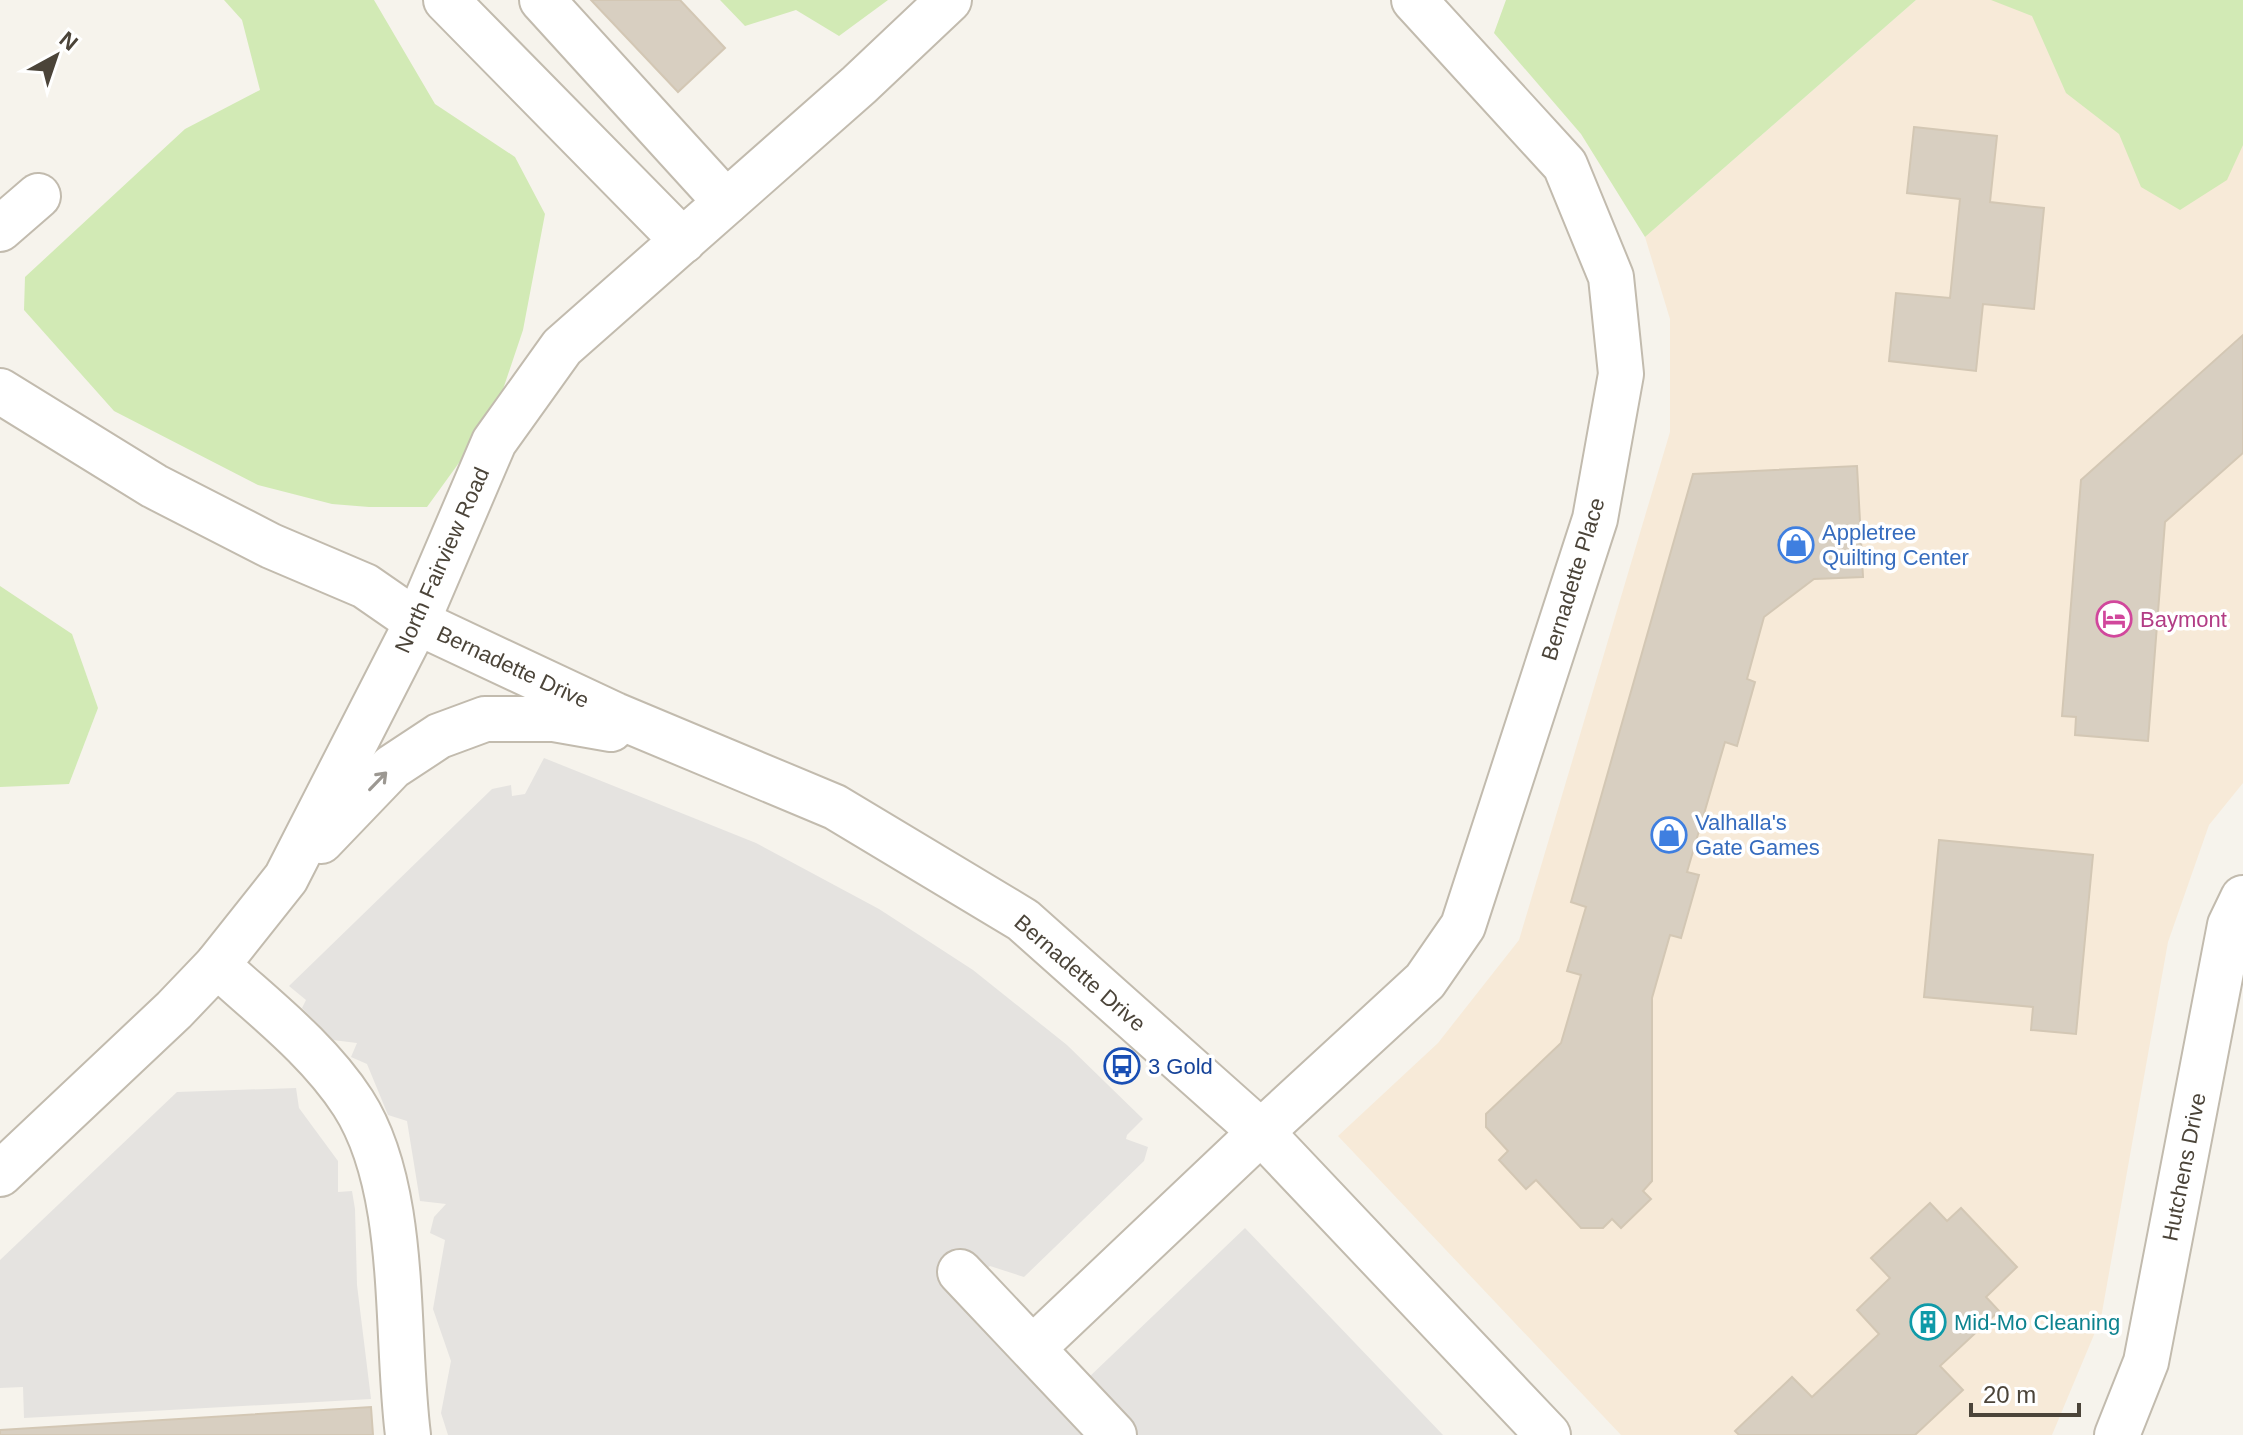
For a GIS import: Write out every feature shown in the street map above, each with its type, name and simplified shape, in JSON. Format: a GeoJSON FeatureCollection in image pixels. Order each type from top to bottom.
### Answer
{"type":"FeatureCollection","features":[{"type":"Feature","properties":{"kind":"street"},"geometry":{"type":"LineString","coordinates":[[446,0],[683,241]]}},
{"type":"Feature","properties":{"kind":"street"},"geometry":{"type":"LineString","coordinates":[[542,0],[726,202]]}},
{"type":"Feature","properties":{"kind":"street","name":"North Fairview Road"},"geometry":{"type":"LineString","coordinates":[[0,1174],[174,1010],[217,965],[286,878],[417,622],[494,442],[562,347],[859,85],[949,0]]}},
{"type":"Feature","properties":{"kind":"street","name":"Bernadette Place"},"geometry":{"type":"LineString","coordinates":[[1033,1348],[1425,981],[1463,926],[1595,519],[1621,374],[1611,277],[1565,165],[1414,0]]}},
{"type":"Feature","properties":{"kind":"street"},"geometry":{"type":"LineString","coordinates":[[0,229],[38,196]]}},
{"type":"Feature","properties":{"kind":"street","name":"Bernadette Drive"},"geometry":{"type":"LineString","coordinates":[[0,391],[154,486],[271,546],[365,586],[417,622],[615,715],[835,807],[1023,920],[1261,1132],[1548,1435]]}},
{"type":"Feature","properties":{"kind":"street"},"geometry":{"type":"LineString","coordinates":[[286,878],[392,767],[439,736],[485,719],[554,719],[677,741]]}},
{"type":"Feature","properties":{"kind":"street","name":"Hutchens Drive"},"geometry":{"type":"LineString","coordinates":[[2117,1435],[2146,1362],[2230,925],[2243,898]]}},
{"type":"Feature","properties":{"kind":"street"},"geometry":{"type":"LineString","coordinates":[[217,965],[330,1072],[354,1105],[375,1149],[388,1196],[408,1435]]}},
{"type":"Feature","properties":{"kind":"street"},"geometry":{"type":"LineString","coordinates":[[960,1272],[1114,1435]]}},
{"type":"Feature","properties":{"kind":"shaded area"},"geometry":{"type":"Polygon","coordinates":[[[1916,0],[2164,0],[2243,107],[2243,783],[2209,825],[2168,942],[2101,1318],[2052,1435],[1621,1435],[1338,1136],[1438,1043],[1519,940],[1670,432],[1670,319],[1645,237],[1916,0]]]}},
{"type":"Feature","properties":{"kind":"shaded area"},"geometry":{"type":"Polygon","coordinates":[[[544,758],[756,843],[879,909],[973,970],[1067,1045],[1143,1119],[1126,1139],[1148,1147],[1144,1161],[1024,1277],[990,1266],[986,1269],[1087,1379],[1245,1228],[1443,1435],[448,1435],[441,1413],[451,1361],[433,1309],[445,1240],[430,1233],[434,1217],[446,1204],[420,1201],[407,1121],[388,1115],[367,1064],[351,1057],[357,1043],[333,1040],[302,1008],[306,1000],[289,986],[492,789],[511,785],[512,796],[525,794],[544,758]]]}},
{"type":"Feature","properties":{"kind":"shaded area"},"geometry":{"type":"Polygon","coordinates":[[[296,1088],[299,1108],[338,1161],[338,1192],[352,1191],[357,1285],[371,1399],[24,1418],[23,1387],[0,1388],[0,1260],[177,1092],[296,1088]]]}},
{"type":"Feature","properties":{"kind":"green space"},"geometry":{"type":"Polygon","coordinates":[[[224,0],[374,0],[435,104],[515,157],[545,214],[523,330],[495,413],[427,507],[332,504],[258,485],[114,411],[24,310],[25,277],[185,129],[260,90],[242,20],[224,0]]]}},
{"type":"Feature","properties":{"kind":"green space"},"geometry":{"type":"Polygon","coordinates":[[[720,0],[888,0],[839,36],[796,10],[745,26],[720,0]]]}},
{"type":"Feature","properties":{"kind":"green space"},"geometry":{"type":"Polygon","coordinates":[[[1506,0],[1916,0],[1645,237],[1581,134],[1494,33],[1506,0]]]}},
{"type":"Feature","properties":{"kind":"green space"},"geometry":{"type":"Polygon","coordinates":[[[1991,0],[2243,0],[2243,145],[2227,180],[2180,210],[2141,187],[2119,134],[2066,93],[2032,16],[1991,0]]]}},
{"type":"Feature","properties":{"kind":"green space"},"geometry":{"type":"Polygon","coordinates":[[[0,586],[72,634],[98,708],[69,784],[0,787],[0,586]]]}},
{"type":"Feature","properties":{"kind":"building"},"geometry":{"type":"Polygon","coordinates":[[[591,0],[680,0],[725,48],[678,92],[591,0]]]}},
{"type":"Feature","properties":{"kind":"building"},"geometry":{"type":"Polygon","coordinates":[[[1914,127],[1997,136],[1990,202],[2044,208],[2034,309],[1983,304],[1976,371],[1889,361],[1896,293],[1950,298],[1960,199],[1907,193],[1914,127]]]}},
{"type":"Feature","properties":{"kind":"building","name":"Baymont"},"geometry":{"type":"Polygon","coordinates":[[[2243,335],[2243,453],[2165,522],[2148,741],[2075,735],[2076,717],[2062,716],[2081,480],[2243,335]]]}},
{"type":"Feature","properties":{"kind":"building"},"geometry":{"type":"Polygon","coordinates":[[[1857,466],[1863,577],[1814,579],[1764,617],[1747,679],[1755,682],[1737,746],[1725,742],[1687,872],[1699,875],[1681,938],[1670,935],[1652,998],[1652,1181],[1643,1191],[1651,1199],[1621,1228],[1612,1219],[1603,1228],[1581,1228],[1536,1180],[1526,1189],[1499,1160],[1508,1151],[1486,1127],[1486,1114],[1561,1043],[1581,975],[1567,971],[1586,907],[1571,902],[1693,474],[1857,466]]]}},
{"type":"Feature","properties":{"kind":"building"},"geometry":{"type":"Polygon","coordinates":[[[1939,840],[2093,855],[2076,1034],[2031,1030],[2033,1007],[1924,997],[1939,840]]]}},
{"type":"Feature","properties":{"kind":"building","name":"Mid-Mo Cleaning"},"geometry":{"type":"Polygon","coordinates":[[[1930,1203],[1947,1221],[1961,1208],[2017,1267],[1986,1297],[1999,1311],[1940,1366],[1963,1390],[1915,1435],[1739,1435],[1735,1431],[1792,1377],[1812,1397],[1879,1334],[1857,1310],[1890,1278],[1871,1258],[1930,1203]]]}},
{"type":"Feature","properties":{"kind":"building"},"geometry":{"type":"Polygon","coordinates":[[[371,1407],[373,1435],[0,1435],[0,1430],[371,1407]]]}},
{"type":"Feature","properties":{"kind":"place","name":"Appletree Quilting Center"},"geometry":{"type":"Point","coordinates":[1796,545]}},
{"type":"Feature","properties":{"kind":"place","name":"Baymont"},"geometry":{"type":"Point","coordinates":[2114,619]}},
{"type":"Feature","properties":{"kind":"place","name":"Valhalla's Gate Games"},"geometry":{"type":"Point","coordinates":[1669,835]}},
{"type":"Feature","properties":{"kind":"place","name":"3 Gold"},"geometry":{"type":"Point","coordinates":[1122,1066]}},
{"type":"Feature","properties":{"kind":"place","name":"Mid-Mo Cleaning"},"geometry":{"type":"Point","coordinates":[1928,1322]}}]}
